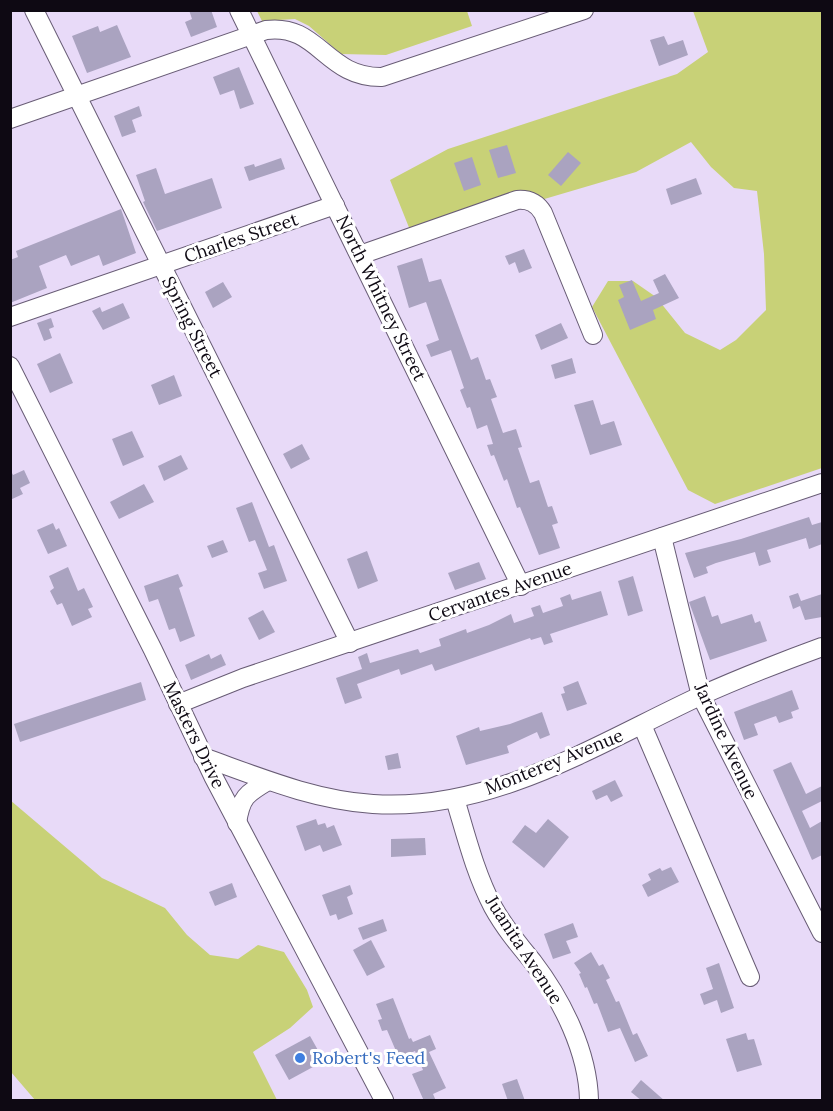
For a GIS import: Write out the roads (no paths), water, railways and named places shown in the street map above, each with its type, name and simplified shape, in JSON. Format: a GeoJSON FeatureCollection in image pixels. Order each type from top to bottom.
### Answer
{"type":"FeatureCollection","features":[{"type":"Feature","properties":{"kind":"street","name":"Spring Street"},"geometry":{"type":"LineString","coordinates":[[34,10],[161,266],[263,464],[350,643]]}},
{"type":"Feature","properties":{"kind":"street","name":"North Whitney Street"},"geometry":{"type":"LineString","coordinates":[[239,10],[520,586]]}},
{"type":"Feature","properties":{"kind":"street"},"geometry":{"type":"LineString","coordinates":[[10,119],[273,29],[296,33],[309,40],[344,70],[363,76],[382,77],[584,10]]}},
{"type":"Feature","properties":{"kind":"street"},"geometry":{"type":"LineString","coordinates":[[360,255],[517,200],[528,200],[540,207],[543,213],[593,335]]}},
{"type":"Feature","properties":{"kind":"street","name":"Charles Street"},"geometry":{"type":"LineString","coordinates":[[10,317],[335,205]]}},
{"type":"Feature","properties":{"kind":"street","name":"Masters Drive"},"geometry":{"type":"LineString","coordinates":[[10,366],[203,757],[384,1101]]}},
{"type":"Feature","properties":{"kind":"street","name":"Cervantes Avenue"},"geometry":{"type":"LineString","coordinates":[[178,705],[243,678],[822,483]]}},
{"type":"Feature","properties":{"kind":"street","name":"Jardine Avenue"},"geometry":{"type":"LineString","coordinates":[[662,537],[701,696],[822,933]]}},
{"type":"Feature","properties":{"kind":"street","name":"Monterey Avenue"},"geometry":{"type":"LineString","coordinates":[[203,757],[309,794],[374,804],[429,803],[455,799],[504,785],[560,763],[701,696],[822,647]]}},
{"type":"Feature","properties":{"kind":"street"},"geometry":{"type":"LineString","coordinates":[[642,725],[750,977]]}},
{"type":"Feature","properties":{"kind":"street"},"geometry":{"type":"LineString","coordinates":[[237,823],[240,803],[249,792],[268,781]]}},
{"type":"Feature","properties":{"kind":"street","name":"Juanita Avenue"},"geometry":{"type":"LineString","coordinates":[[455,799],[474,861],[492,905],[518,945],[547,983],[570,1026],[586,1073],[589,1101]]}},
{"type":"Feature","properties":{"kind":"place","name":"Robert's Feed"},"geometry":{"type":"Point","coordinates":[300,1058]}}]}
